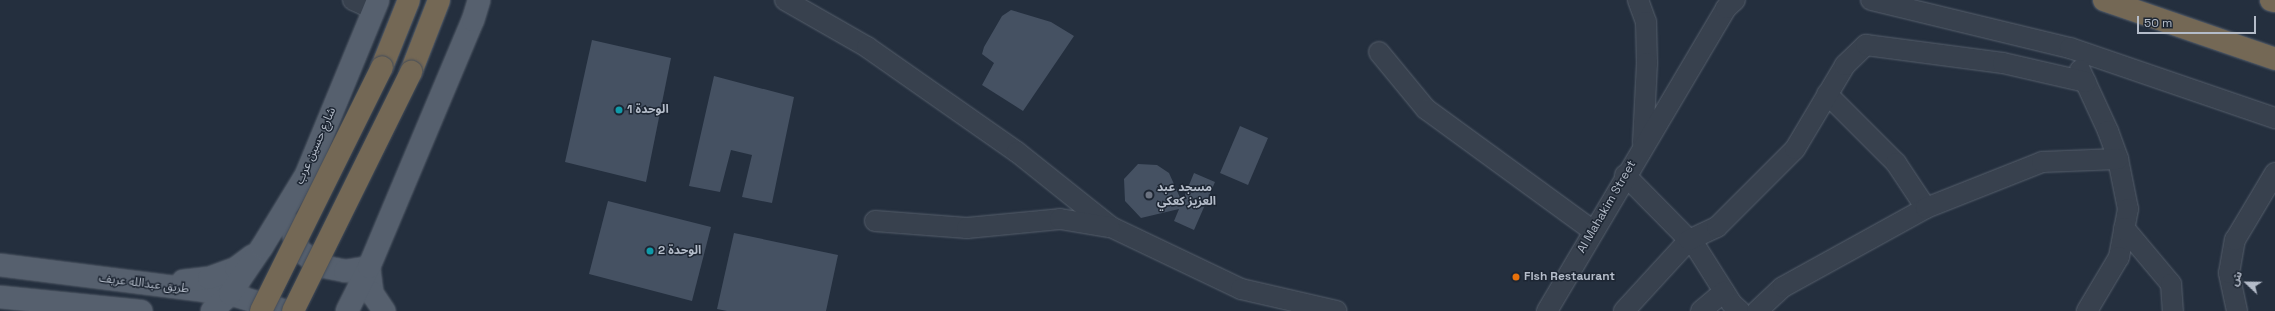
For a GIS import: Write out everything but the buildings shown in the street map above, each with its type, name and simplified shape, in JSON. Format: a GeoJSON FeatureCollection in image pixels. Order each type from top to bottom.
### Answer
{"type":"FeatureCollection","features":[{"type":"Feature","properties":{"kind":"highway"},"geometry":{"type":"LineString","coordinates":[[261,311],[382,67],[409,0]]}},
{"type":"Feature","properties":{"kind":"highway"},"geometry":{"type":"LineString","coordinates":[[292,311],[410,72],[439,0]]}},
{"type":"Feature","properties":{"kind":"highway"},"geometry":{"type":"LineString","coordinates":[[2104,0],[2275,59]]}},
{"type":"Feature","properties":{"kind":"highway"},"geometry":{"type":"LineString","coordinates":[[2271,0],[2275,1]]}},
{"type":"Feature","properties":{"kind":"main road"},"geometry":{"type":"LineString","coordinates":[[347,311],[369,267],[473,20],[479,0]]}},
{"type":"Feature","properties":{"kind":"main road","name":"شارع حسين عرب"},"geometry":{"type":"LineString","coordinates":[[212,311],[230,294],[262,247],[306,174],[377,5]]}},
{"type":"Feature","properties":{"kind":"main road"},"geometry":{"type":"LineString","coordinates":[[306,174],[296,208],[294,236],[299,250],[320,266],[345,271],[369,267]]}},
{"type":"Feature","properties":{"kind":"main road"},"geometry":{"type":"LineString","coordinates":[[144,285],[209,278],[236,268],[262,247]]}},
{"type":"Feature","properties":{"kind":"main road","name":"طريق عبدالله عريف"},"geometry":{"type":"LineString","coordinates":[[0,265],[144,285],[230,294],[286,311]]}},
{"type":"Feature","properties":{"kind":"main road"},"geometry":{"type":"LineString","coordinates":[[369,267],[372,293],[384,311]]}},
{"type":"Feature","properties":{"kind":"main road"},"geometry":{"type":"LineString","coordinates":[[0,297],[141,311]]}},
{"type":"Feature","properties":{"kind":"street"},"geometry":{"type":"LineString","coordinates":[[353,0],[377,5]]}},
{"type":"Feature","properties":{"kind":"street"},"geometry":{"type":"LineString","coordinates":[[785,0],[887,61],[1017,152],[1112,227],[1241,289],[1336,311]]}},
{"type":"Feature","properties":{"kind":"street"},"geometry":{"type":"LineString","coordinates":[[1638,0],[1646,22],[1648,63],[1643,144]]}},
{"type":"Feature","properties":{"kind":"street","name":"Al Mahakim Street"},"geometry":{"type":"LineString","coordinates":[[1547,311],[1643,144],[1726,8],[1735,0]]}},
{"type":"Feature","properties":{"kind":"street"},"geometry":{"type":"LineString","coordinates":[[1871,0],[2070,48],[2275,118]]}},
{"type":"Feature","properties":{"kind":"street"},"geometry":{"type":"LineString","coordinates":[[1624,311],[1689,240],[1718,227],[1795,149],[1845,65],[1866,45],[2003,64],[2086,82]]}},
{"type":"Feature","properties":{"kind":"street"},"geometry":{"type":"LineString","coordinates":[[2070,48],[2108,131],[2118,159],[2128,209],[2119,257],[2087,311]]}},
{"type":"Feature","properties":{"kind":"street"},"geometry":{"type":"LineString","coordinates":[[1379,52],[1426,109],[1593,231]]}},
{"type":"Feature","properties":{"kind":"street"},"geometry":{"type":"LineString","coordinates":[[1827,94],[1896,163],[1926,208]]}},
{"type":"Feature","properties":{"kind":"street"},"geometry":{"type":"LineString","coordinates":[[1757,311],[1783,287],[1926,208],[2042,162],[2118,159]]}},
{"type":"Feature","properties":{"kind":"street"},"geometry":{"type":"LineString","coordinates":[[2237,311],[2229,273],[2236,240],[2275,173]]}},
{"type":"Feature","properties":{"kind":"street"},"geometry":{"type":"LineString","coordinates":[[1625,175],[1689,240],[1732,304],[1740,311]]}},
{"type":"Feature","properties":{"kind":"street"},"geometry":{"type":"LineString","coordinates":[[875,221],[967,228],[1060,219],[1112,227]]}},
{"type":"Feature","properties":{"kind":"street"},"geometry":{"type":"LineString","coordinates":[[2124,228],[2171,284],[2173,311]]}},
{"type":"Feature","properties":{"kind":"street"},"geometry":{"type":"LineString","coordinates":[[1701,311],[1724,292]]}},
{"type":"Feature","properties":{"kind":"place","name":"الوحدة 1"},"geometry":{"type":"Point","coordinates":[619,110]}},
{"type":"Feature","properties":{"kind":"place","name":"مسجد عبد العزيز كعكي"},"geometry":{"type":"Point","coordinates":[1149,195]}},
{"type":"Feature","properties":{"kind":"place","name":"الوحدة 2"},"geometry":{"type":"Point","coordinates":[650,251]}},
{"type":"Feature","properties":{"kind":"place","name":"Fish Restaurant"},"geometry":{"type":"Point","coordinates":[1516,277]}}]}
